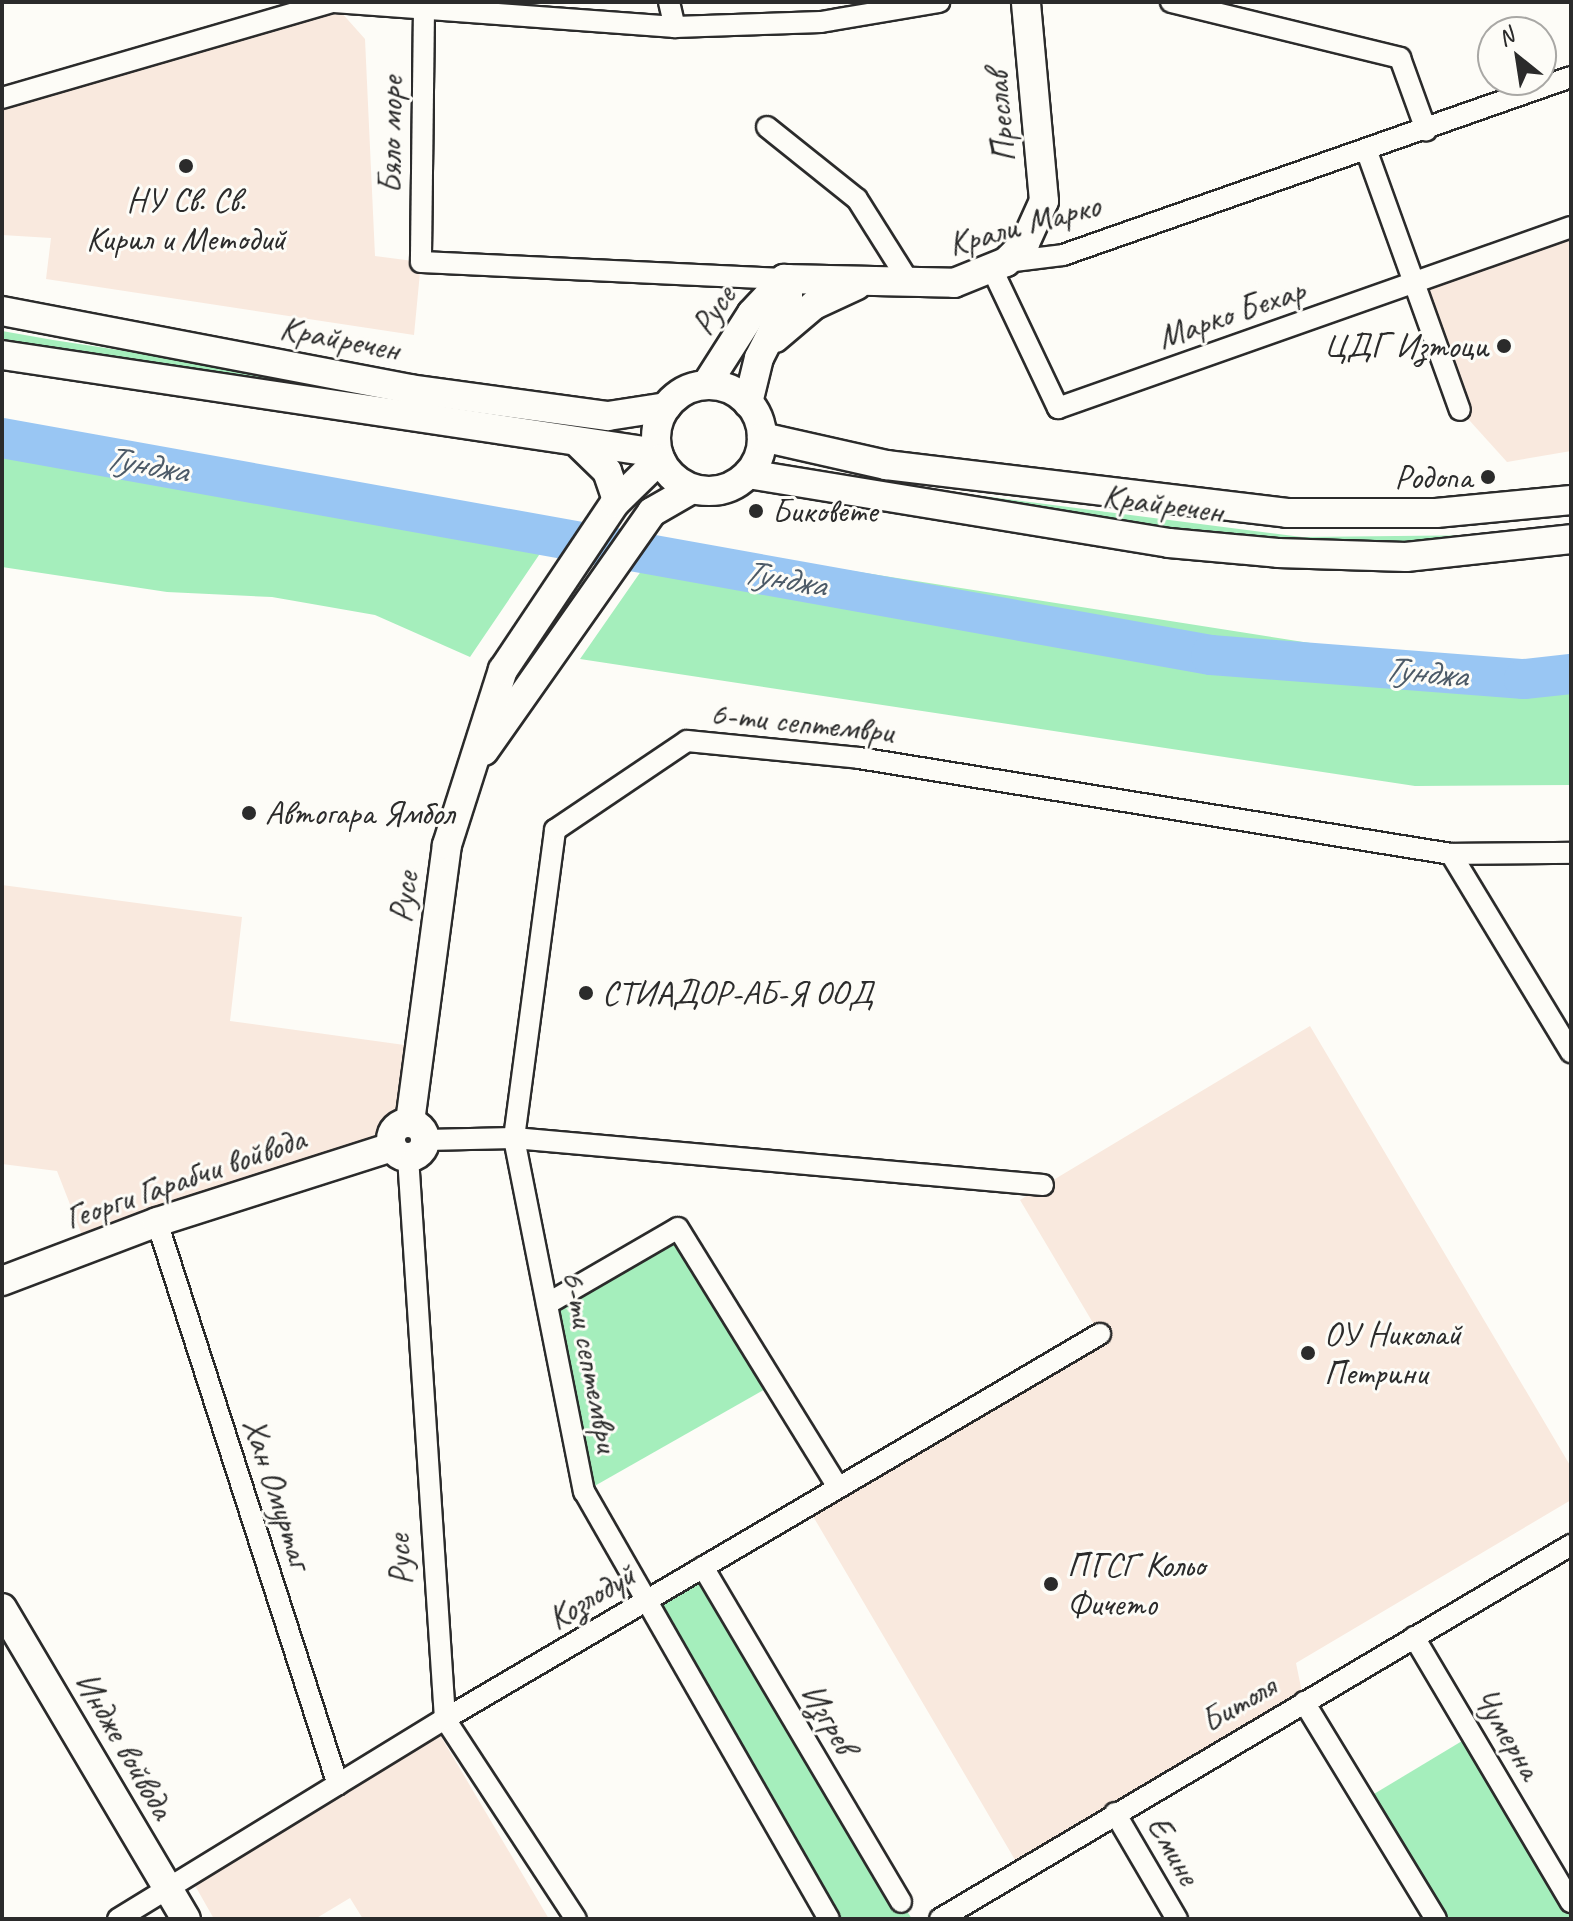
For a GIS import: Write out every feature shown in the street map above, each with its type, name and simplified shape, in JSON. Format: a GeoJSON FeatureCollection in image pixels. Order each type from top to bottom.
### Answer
{"type":"FeatureCollection","features":[{"type":"Feature","properties":{"kind":"street"},"geometry":{"type":"LineString","coordinates":[[2,98],[333,2],[675,27],[821,22],[939,2]]}},
{"type":"Feature","properties":{"kind":"street"},"geometry":{"type":"LineString","coordinates":[[669,2],[675,27]]}},
{"type":"Feature","properties":{"kind":"street","name":"Преслав"},"geometry":{"type":"LineString","coordinates":[[999,266],[1030,235],[1044,201],[1026,2]]}},
{"type":"Feature","properties":{"kind":"street"},"geometry":{"type":"LineString","coordinates":[[1171,2],[1400,58],[1426,130]]}},
{"type":"Feature","properties":{"kind":"street","name":"Бяло море"},"geometry":{"type":"LineString","coordinates":[[421,262],[424,9]]}},
{"type":"Feature","properties":{"kind":"street","name":"Крали Марко"},"geometry":{"type":"LineString","coordinates":[[421,262],[786,279],[954,283],[999,266],[1063,255],[1367,152],[1571,77]]}},
{"type":"Feature","properties":{"kind":"street"},"geometry":{"type":"LineString","coordinates":[[767,127],[857,199],[910,283]]}},
{"type":"Feature","properties":{"kind":"street"},"geometry":{"type":"LineString","coordinates":[[1367,152],[1460,410]]}},
{"type":"Feature","properties":{"kind":"street","name":"Марко Бехар"},"geometry":{"type":"LineString","coordinates":[[999,266],[1058,408],[1571,227]]}},
{"type":"Feature","properties":{"kind":"street","name":"Русе"},"geometry":{"type":"LineString","coordinates":[[748,403],[759,358],[788,301],[786,279]]}},
{"type":"Feature","properties":{"kind":"street","name":"Русе"},"geometry":{"type":"LineString","coordinates":[[706,385],[752,313],[786,279]]}},
{"type":"Feature","properties":{"kind":"street"},"geometry":{"type":"LineString","coordinates":[[759,358],[814,305],[863,282]]}},
{"type":"Feature","properties":{"kind":"street","name":"Крайречен"},"geometry":{"type":"LineString","coordinates":[[2,311],[410,389],[608,416],[666,407]]}},
{"type":"Feature","properties":{"kind":"street","name":"Крайречен"},"geometry":{"type":"LineString","coordinates":[[2,355],[659,456]]}},
{"type":"Feature","properties":{"kind":"street"},"geometry":{"type":"LineString","coordinates":[[464,778],[652,512],[692,489],[728,488],[748,474],[762,437],[748,403],[735,392],[706,385],[680,394],[666,407],[656,434],[659,456],[667,472],[692,489]]}},
{"type":"Feature","properties":{"kind":"street","name":"Крайречен"},"geometry":{"type":"LineString","coordinates":[[762,437],[886,465],[1287,513],[1436,513],[1571,500]]}},
{"type":"Feature","properties":{"kind":"street"},"geometry":{"type":"LineString","coordinates":[[579,444],[607,471],[616,502]]}},
{"type":"Feature","properties":{"kind":"street"},"geometry":{"type":"LineString","coordinates":[[616,502],[659,456]]}},
{"type":"Feature","properties":{"kind":"street","name":"Крайречен"},"geometry":{"type":"LineString","coordinates":[[748,474],[1169,543],[1278,553],[1406,557],[1571,539]]}},
{"type":"Feature","properties":{"kind":"street","name":"Русе"},"geometry":{"type":"LineString","coordinates":[[576,1919],[445,1719],[409,1142],[447,845],[464,778],[503,670],[616,502]]}},
{"type":"Feature","properties":{"kind":"street","name":"6-ти септември"},"geometry":{"type":"LineString","coordinates":[[644,1601],[584,1492],[514,1138],[555,830],[687,741],[859,758],[1451,854],[1571,853]]}},
{"type":"Feature","properties":{"kind":"street"},"geometry":{"type":"LineString","coordinates":[[1451,854],[1571,1052]]}},
{"type":"Feature","properties":{"kind":"street"},"geometry":{"type":"LineString","coordinates":[[409,1142],[514,1138],[1043,1185]]}},
{"type":"Feature","properties":{"kind":"street","name":"Георги Гарабчи войвода"},"geometry":{"type":"LineString","coordinates":[[2,1281],[157,1222],[409,1142]]}},
{"type":"Feature","properties":{"kind":"street","name":"Хан Омуртаг"},"geometry":{"type":"LineString","coordinates":[[157,1222],[338,1785]]}},
{"type":"Feature","properties":{"kind":"street"},"geometry":{"type":"LineString","coordinates":[[547,1304],[678,1228],[838,1487]]}},
{"type":"Feature","properties":{"kind":"street","name":"Козлодуй"},"geometry":{"type":"LineString","coordinates":[[118,1919],[445,1719],[1100,1334]]}},
{"type":"Feature","properties":{"kind":"street","name":"Битоля"},"geometry":{"type":"LineString","coordinates":[[940,1919],[1571,1545]]}},
{"type":"Feature","properties":{"kind":"street","name":"Изгрев"},"geometry":{"type":"LineString","coordinates":[[703,1567],[901,1902]]}},
{"type":"Feature","properties":{"kind":"street"},"geometry":{"type":"LineString","coordinates":[[644,1601],[829,1919]]}},
{"type":"Feature","properties":{"kind":"street","name":"Индже войвода"},"geometry":{"type":"LineString","coordinates":[[2,1608],[186,1919]]}},
{"type":"Feature","properties":{"kind":"street","name":"Чумерна"},"geometry":{"type":"LineString","coordinates":[[1414,1637],[1571,1902]]}},
{"type":"Feature","properties":{"kind":"street"},"geometry":{"type":"LineString","coordinates":[[1304,1702],[1436,1919]]}},
{"type":"Feature","properties":{"kind":"street","name":"Емине"},"geometry":{"type":"LineString","coordinates":[[1115,1813],[1177,1919]]}},
{"type":"Feature","properties":{"kind":"shaded area","name":"НУ Св. Св. Кирил и Методий"},"geometry":{"type":"Polygon","coordinates":[[[332,2],[365,39],[375,256],[421,262],[414,335],[46,279],[51,238],[2,235],[2,98],[332,2]]]}},
{"type":"Feature","properties":{"kind":"shaded area","name":"ЦДГ Изтоци"},"geometry":{"type":"Polygon","coordinates":[[[1571,227],[1571,451],[1507,462],[1460,410],[1415,283],[1571,227]]]}},
{"type":"Feature","properties":{"kind":"shaded area"},"geometry":{"type":"Polygon","coordinates":[[[2,885],[242,917],[230,1021],[419,1047],[407,1137],[87,1248],[57,1171],[2,1164],[2,885]]]}},
{"type":"Feature","properties":{"kind":"shaded area"},"geometry":{"type":"Polygon","coordinates":[[[1310,1026],[1571,1467],[1571,1500],[1296,1663],[1304,1702],[1021,1870],[807,1506],[1099,1333],[1020,1200],[1310,1026]]]}},
{"type":"Feature","properties":{"kind":"shaded area"},"geometry":{"type":"Polygon","coordinates":[[[440,1735],[549,1919],[363,1919],[350,1898],[315,1919],[214,1919],[193,1882],[440,1735]]]}},
{"type":"Feature","properties":{"kind":"green space"},"geometry":{"type":"Polygon","coordinates":[[[2,331],[412,395],[378,399],[321,391],[2,340],[2,331]]]}},
{"type":"Feature","properties":{"kind":"green space"},"geometry":{"type":"Polygon","coordinates":[[[2,425],[560,524],[470,657],[375,615],[272,597],[167,592],[2,567],[2,425]]]}},
{"type":"Feature","properties":{"kind":"green space"},"geometry":{"type":"Polygon","coordinates":[[[936,490],[1302,537],[1491,535],[1571,525],[1571,533],[1391,545],[1209,539],[937,494],[936,490]]]}},
{"type":"Feature","properties":{"kind":"green space"},"geometry":{"type":"Polygon","coordinates":[[[662,541],[1374,653],[1518,662],[1571,657],[1571,785],[1415,786],[580,659],[662,541]]]}},
{"type":"Feature","properties":{"kind":"green space"},"geometry":{"type":"Polygon","coordinates":[[[678,1228],[774,1384],[584,1492],[547,1304],[678,1228]]]}},
{"type":"Feature","properties":{"kind":"green space"},"geometry":{"type":"Polygon","coordinates":[[[703,1567],[912,1919],[829,1919],[644,1601],[703,1567]]]}},
{"type":"Feature","properties":{"kind":"green space"},"geometry":{"type":"Polygon","coordinates":[[[1472,1735],[1571,1902],[1571,1919],[1436,1919],[1364,1800],[1472,1735]]]}},
{"type":"Feature","properties":{"kind":"waterway","name":"Тунджа"},"geometry":{"type":"LineString","coordinates":[[2,438],[1211,655],[1524,679],[1571,674]]}},
{"type":"Feature","properties":{"kind":"place","name":"НУ Св. Св. Кирил и Методий"},"geometry":{"type":"Point","coordinates":[186,166]}},
{"type":"Feature","properties":{"kind":"place","name":"ЦДГ Изтоци"},"geometry":{"type":"Point","coordinates":[1504,346]}},
{"type":"Feature","properties":{"kind":"place","name":"Родопа"},"geometry":{"type":"Point","coordinates":[1488,477]}},
{"type":"Feature","properties":{"kind":"place","name":"Биковете"},"geometry":{"type":"Point","coordinates":[756,511]}},
{"type":"Feature","properties":{"kind":"place","name":"Автогара Ямбол"},"geometry":{"type":"Point","coordinates":[249,813]}},
{"type":"Feature","properties":{"kind":"place","name":"СТИАДОР-АБ-Я ООД"},"geometry":{"type":"Point","coordinates":[586,993]}},
{"type":"Feature","properties":{"kind":"place","name":"ОУ Николай Петрини"},"geometry":{"type":"Point","coordinates":[1308,1353]}},
{"type":"Feature","properties":{"kind":"place","name":"ПГСГ Кольо Фичето"},"geometry":{"type":"Point","coordinates":[1051,1584]}}]}
